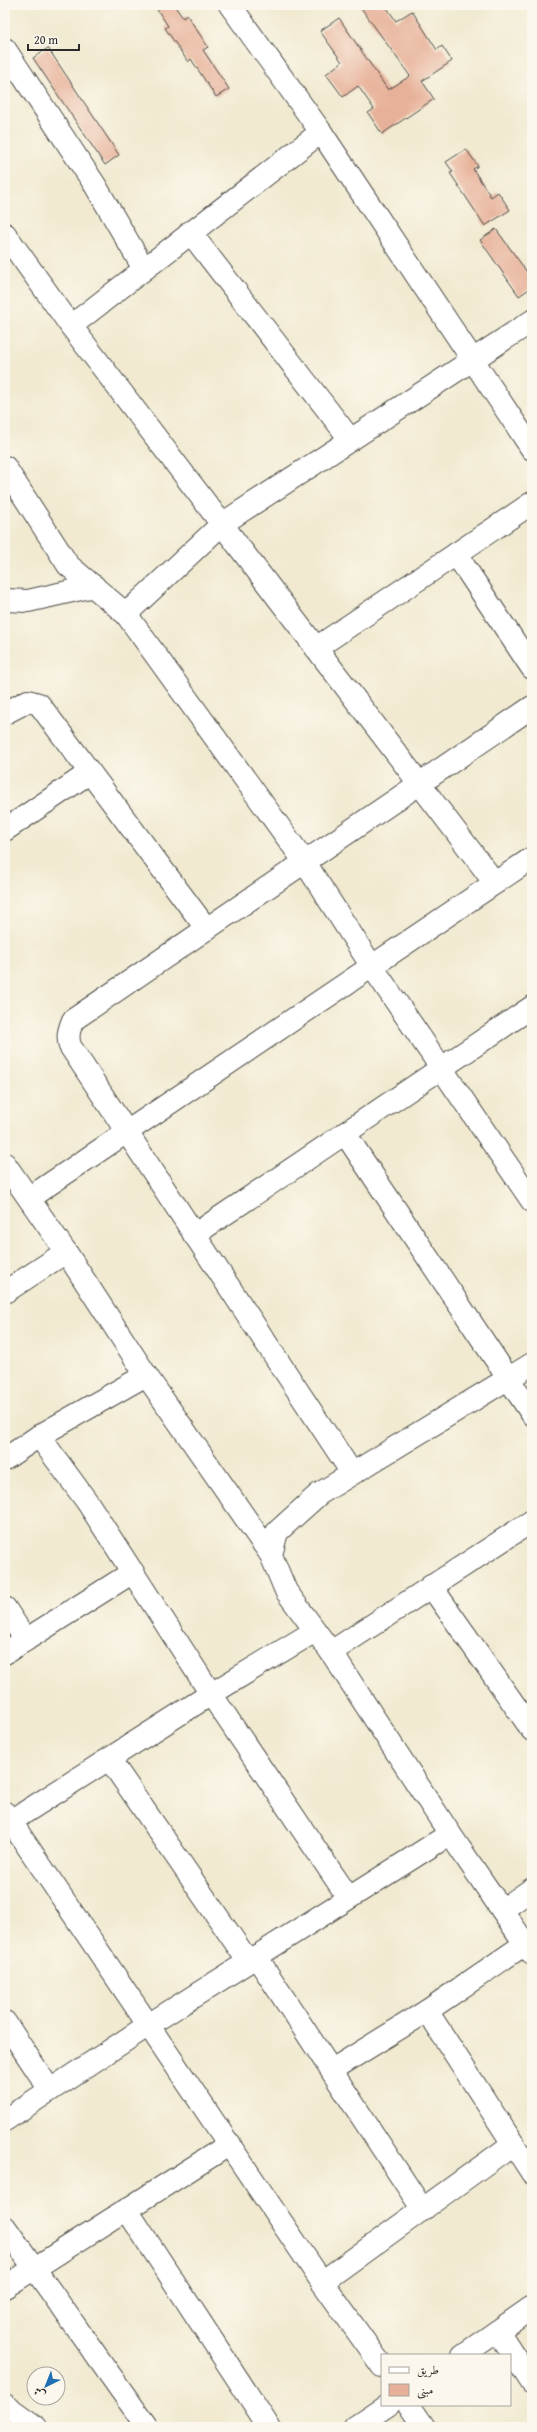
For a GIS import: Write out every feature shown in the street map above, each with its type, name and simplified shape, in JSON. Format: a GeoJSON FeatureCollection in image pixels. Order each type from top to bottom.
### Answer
{"type":"FeatureCollection","features":[{"type":"Feature","properties":{"kind":"street"},"geometry":{"type":"LineString","coordinates":[[230,5],[321,132],[532,449]]}},
{"type":"Feature","properties":{"kind":"street"},"geometry":{"type":"LineString","coordinates":[[5,49],[95,185],[144,269]]}},
{"type":"Feature","properties":{"kind":"street"},"geometry":{"type":"LineString","coordinates":[[71,326],[190,232],[321,132]]}},
{"type":"Feature","properties":{"kind":"street"},"geometry":{"type":"LineString","coordinates":[[190,232],[350,439]]}},
{"type":"Feature","properties":{"kind":"street"},"geometry":{"type":"LineString","coordinates":[[5,234],[71,326],[495,883]]}},
{"type":"Feature","properties":{"kind":"street"},"geometry":{"type":"LineString","coordinates":[[126,614],[222,524],[532,321]]}},
{"type":"Feature","properties":{"kind":"street"},"geometry":{"type":"LineString","coordinates":[[5,467],[68,565],[126,614],[304,861],[371,965],[532,1201]]}},
{"type":"Feature","properties":{"kind":"street"},"geometry":{"type":"LineString","coordinates":[[316,648],[532,503]]}},
{"type":"Feature","properties":{"kind":"street"},"geometry":{"type":"LineString","coordinates":[[456,554],[532,668]]}},
{"type":"Feature","properties":{"kind":"street"},"geometry":{"type":"LineString","coordinates":[[5,600],[28,601],[94,586]]}},
{"type":"Feature","properties":{"kind":"street"},"geometry":{"type":"LineString","coordinates":[[5,713],[28,701],[39,704],[206,928]]}},
{"type":"Feature","properties":{"kind":"street"},"geometry":{"type":"LineString","coordinates":[[352,1473],[126,1133],[70,1046],[68,1037],[70,1028],[73,1020],[304,861],[420,785],[532,707]]}},
{"type":"Feature","properties":{"kind":"street"},"geometry":{"type":"LineString","coordinates":[[5,830],[89,773]]}},
{"type":"Feature","properties":{"kind":"street"},"geometry":{"type":"LineString","coordinates":[[28,1198],[126,1133],[371,965],[532,858]]}},
{"type":"Feature","properties":{"kind":"street"},"geometry":{"type":"LineString","coordinates":[[194,1235],[346,1135],[532,1008]]}},
{"type":"Feature","properties":{"kind":"street"},"geometry":{"type":"LineString","coordinates":[[346,1135],[532,1414]]}},
{"type":"Feature","properties":{"kind":"street"},"geometry":{"type":"LineString","coordinates":[[5,1164],[66,1252],[146,1374],[271,1555],[286,1591],[331,1652],[450,1834],[529,1949],[332,2070]]}},
{"type":"Feature","properties":{"kind":"street"},"geometry":{"type":"LineString","coordinates":[[5,1292],[66,1252]]}},
{"type":"Feature","properties":{"kind":"street"},"geometry":{"type":"LineString","coordinates":[[271,1555],[277,1532],[319,1494],[532,1364]]}},
{"type":"Feature","properties":{"kind":"street"},"geometry":{"type":"LineString","coordinates":[[5,1459],[38,1436],[146,1374]]}},
{"type":"Feature","properties":{"kind":"street"},"geometry":{"type":"LineString","coordinates":[[38,1436],[88,1503],[211,1694],[348,1897]]}},
{"type":"Feature","properties":{"kind":"street"},"geometry":{"type":"LineString","coordinates":[[331,1652],[532,1522]]}},
{"type":"Feature","properties":{"kind":"street"},"geometry":{"type":"LineString","coordinates":[[5,1653],[133,1572]]}},
{"type":"Feature","properties":{"kind":"street"},"geometry":{"type":"LineString","coordinates":[[431,1586],[532,1730]]}},
{"type":"Feature","properties":{"kind":"street"},"geometry":{"type":"LineString","coordinates":[[5,1608],[26,1640]]}},
{"type":"Feature","properties":{"kind":"street"},"geometry":{"type":"LineString","coordinates":[[315,1631],[211,1694],[110,1760],[7,1820],[150,2024],[322,2282],[381,2365]]}},
{"type":"Feature","properties":{"kind":"street"},"geometry":{"type":"LineString","coordinates":[[110,1760],[332,2070],[423,2210]]}},
{"type":"Feature","properties":{"kind":"street"},"geometry":{"type":"LineString","coordinates":[[5,2120],[150,2024],[348,1897],[450,1834]]}},
{"type":"Feature","properties":{"kind":"street"},"geometry":{"type":"LineString","coordinates":[[502,1910],[532,1889]]}},
{"type":"Feature","properties":{"kind":"street"},"geometry":{"type":"LineString","coordinates":[[427,2011],[532,2173]]}},
{"type":"Feature","properties":{"kind":"street"},"geometry":{"type":"LineString","coordinates":[[5,2022],[50,2090]]}},
{"type":"Feature","properties":{"kind":"street"},"geometry":{"type":"LineString","coordinates":[[5,2287],[230,2144]]}},
{"type":"Feature","properties":{"kind":"street"},"geometry":{"type":"LineString","coordinates":[[322,2282],[513,2144]]}},
{"type":"Feature","properties":{"kind":"street"},"geometry":{"type":"LineString","coordinates":[[127,2210],[269,2427]]}},
{"type":"Feature","properties":{"kind":"street"},"geometry":{"type":"LineString","coordinates":[[5,2228],[147,2427]]}},
{"type":"Feature","properties":{"kind":"street"},"geometry":{"type":"LineString","coordinates":[[464,2354],[532,2307]]}},
{"type":"Feature","properties":{"kind":"street"},"geometry":{"type":"LineString","coordinates":[[498,2331],[532,2383]]}},
{"type":"Feature","properties":{"kind":"street"},"geometry":{"type":"LineString","coordinates":[[5,2405],[36,2427]]}},
{"type":"Feature","properties":{"kind":"street"},"geometry":{"type":"LineString","coordinates":[[355,2427],[386,2406]]}},
{"type":"Feature","properties":{"kind":"street"},"geometry":{"type":"LineString","coordinates":[[410,2406],[424,2427]]}},
{"type":"Feature","properties":{"kind":"building"},"geometry":{"type":"Polygon","coordinates":[[[154,5],[174,5],[183,18],[187,15],[208,47],[203,50],[229,89],[216,97],[191,59],[188,62],[165,28],[168,26],[154,5]]]}},
{"type":"Feature","properties":{"kind":"building"},"geometry":{"type":"Polygon","coordinates":[[[359,5],[385,5],[396,21],[412,11],[437,50],[442,46],[452,61],[422,81],[434,99],[382,134],[368,113],[374,109],[358,86],[343,97],[326,74],[342,62],[320,31],[339,18],[388,90],[410,76],[359,5]]]}},
{"type":"Feature","properties":{"kind":"building"},"geometry":{"type":"Polygon","coordinates":[[[48,48],[119,155],[105,165],[33,58],[48,48]]]}},
{"type":"Feature","properties":{"kind":"building"},"geometry":{"type":"Polygon","coordinates":[[[466,149],[478,166],[473,169],[491,197],[498,192],[510,210],[485,226],[450,173],[453,172],[446,162],[466,149]]]}},
{"type":"Feature","properties":{"kind":"building"},"geometry":{"type":"Polygon","coordinates":[[[496,229],[532,279],[532,287],[519,296],[480,240],[496,229]]]}}]}
